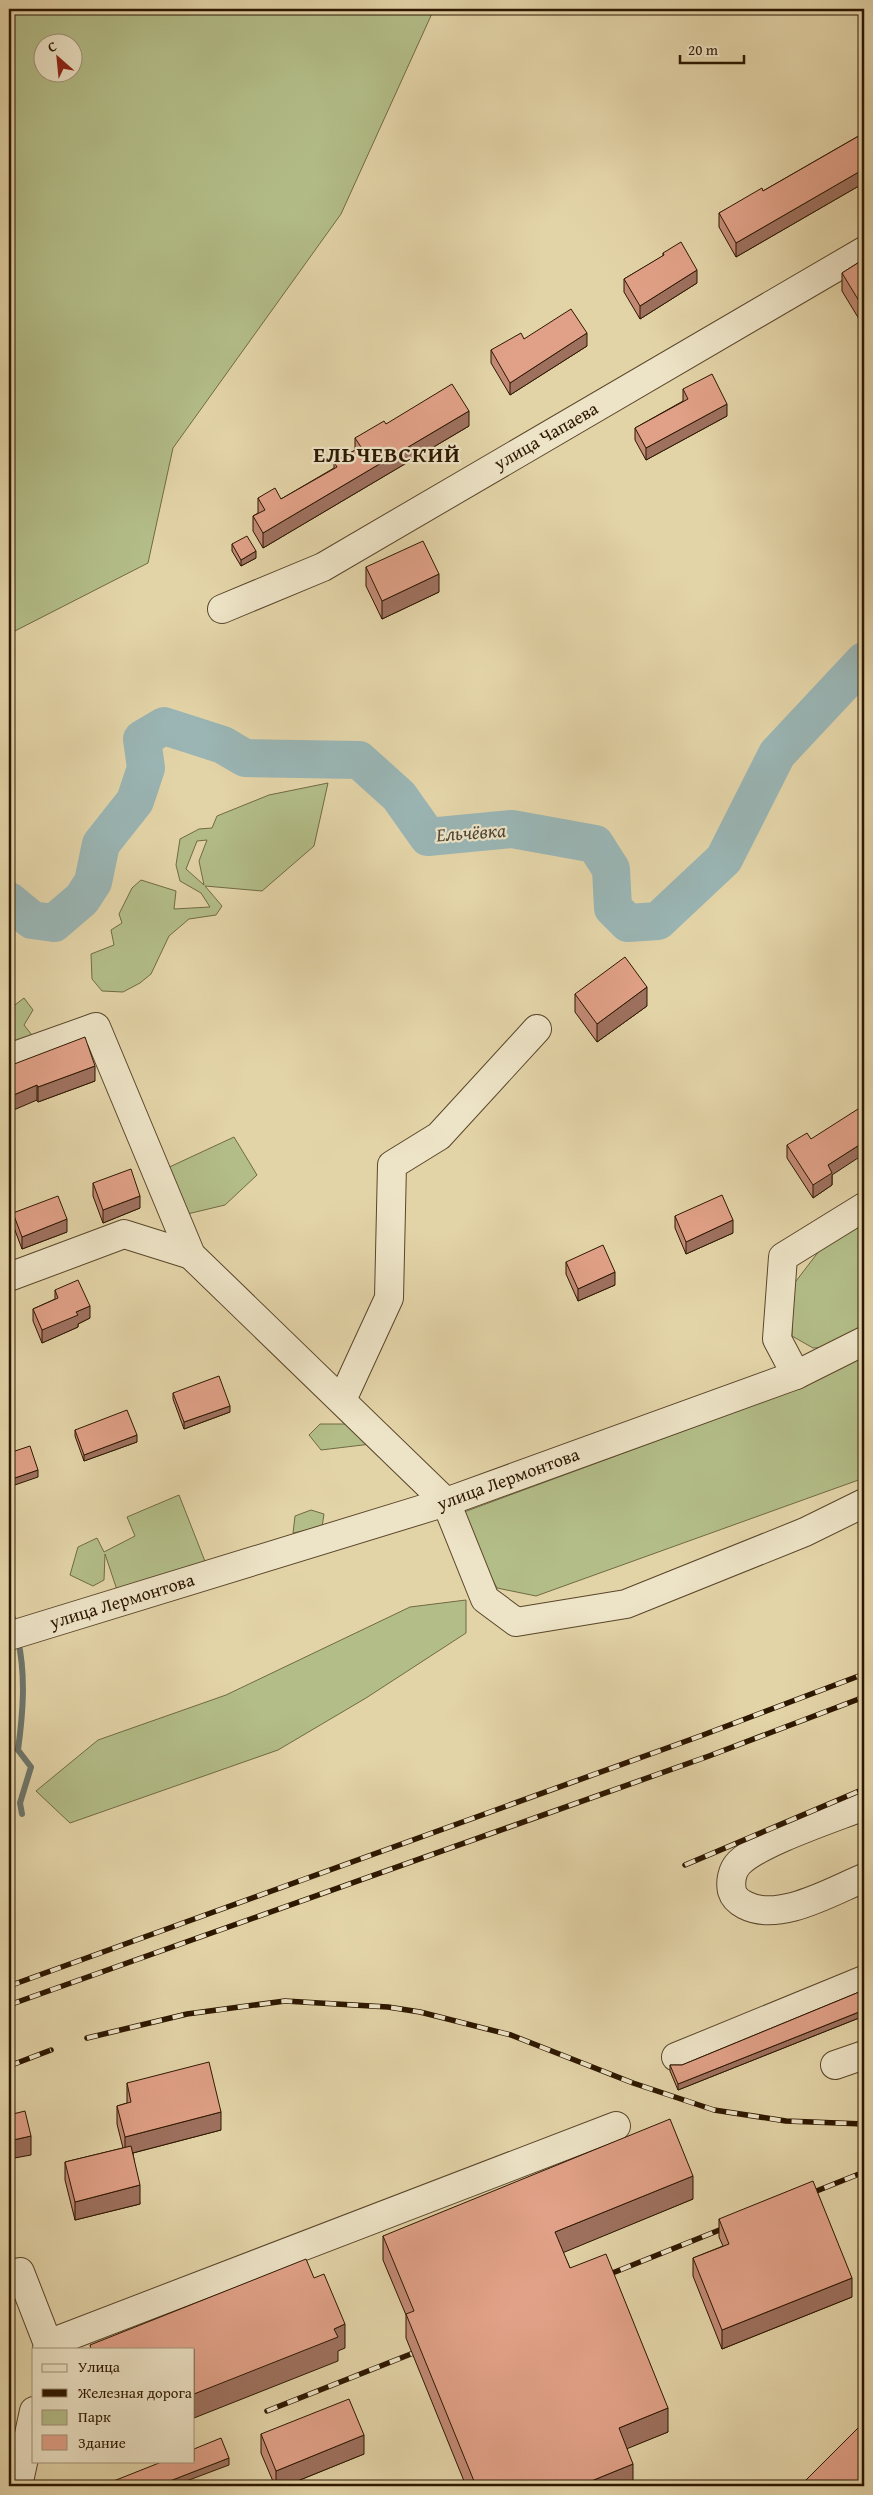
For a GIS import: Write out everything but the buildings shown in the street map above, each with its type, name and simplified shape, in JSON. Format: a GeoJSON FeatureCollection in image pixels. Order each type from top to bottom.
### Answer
{"type":"FeatureCollection","features":[{"type":"Feature","properties":{"kind":"street","name":"улица Чапаева"},"geometry":{"type":"LineString","coordinates":[[222,610],[323,567],[864,250]]}},
{"type":"Feature","properties":{"kind":"street"},"geometry":{"type":"LineString","coordinates":[[9,1058],[96,1027],[191,1255],[446,1502],[486,1598],[516,1622],[626,1604],[805,1532],[864,1503]]}},
{"type":"Feature","properties":{"kind":"street"},"geometry":{"type":"LineString","coordinates":[[342,1400],[388,1298],[392,1165],[440,1136],[537,1029]]}},
{"type":"Feature","properties":{"kind":"street"},"geometry":{"type":"LineString","coordinates":[[796,1374],[777,1339],[783,1257],[864,1207]]}},
{"type":"Feature","properties":{"kind":"street"},"geometry":{"type":"LineString","coordinates":[[9,1277],[124,1234],[191,1255]]}},
{"type":"Feature","properties":{"kind":"street","name":"улица Лермонтова"},"geometry":{"type":"LineString","coordinates":[[9,1636],[446,1502],[796,1374],[864,1341]]}},
{"type":"Feature","properties":{"kind":"street"},"geometry":{"type":"LineString","coordinates":[[864,1806],[755,1850],[738,1864],[731,1880],[733,1895],[740,1902],[749,1907],[768,1911],[792,1908],[864,1878]]}},
{"type":"Feature","properties":{"kind":"street"},"geometry":{"type":"LineString","coordinates":[[676,2057],[864,1980]]}},
{"type":"Feature","properties":{"kind":"street"},"geometry":{"type":"LineString","coordinates":[[835,2065],[864,2054]]}},
{"type":"Feature","properties":{"kind":"street"},"geometry":{"type":"LineString","coordinates":[[14,2277],[47,2347],[616,2126]]}},
{"type":"Feature","properties":{"kind":"street"},"geometry":{"type":"LineString","coordinates":[[18,2486],[32,2420]]}},
{"type":"Feature","properties":{"kind":"green space"},"geometry":{"type":"Polygon","coordinates":[[[9,9],[434,9],[341,214],[173,448],[148,563],[9,634],[9,9]]]}},
{"type":"Feature","properties":{"kind":"green space"},"geometry":{"type":"Polygon","coordinates":[[[328,783],[314,846],[262,891],[205,886],[222,906],[216,915],[189,919],[169,936],[151,974],[140,983],[123,992],[102,991],[92,979],[91,954],[114,945],[111,930],[122,923],[119,914],[132,888],[141,880],[176,891],[174,909],[210,907],[201,893],[180,881],[176,865],[180,839],[199,829],[212,828],[217,816],[269,795],[328,783]],[[207,840],[197,841],[186,869],[204,885],[199,861],[207,840]]]}},
{"type":"Feature","properties":{"kind":"green space"},"geometry":{"type":"Polygon","coordinates":[[[24,998],[33,1010],[24,1025],[35,1039],[9,1054],[9,1007],[11,1008],[24,998]]]}},
{"type":"Feature","properties":{"kind":"green space"},"geometry":{"type":"Polygon","coordinates":[[[234,1137],[257,1175],[225,1205],[179,1216],[163,1170],[234,1137]]]}},
{"type":"Feature","properties":{"kind":"green space"},"geometry":{"type":"Polygon","coordinates":[[[864,1222],[864,1333],[837,1346],[813,1348],[792,1336],[793,1285],[819,1251],[864,1222]]]}},
{"type":"Feature","properties":{"kind":"green space"},"geometry":{"type":"Polygon","coordinates":[[[864,1351],[864,1478],[536,1596],[497,1588],[478,1552],[464,1512],[735,1412],[864,1351]]]}},
{"type":"Feature","properties":{"kind":"green space"},"geometry":{"type":"Polygon","coordinates":[[[320,1424],[349,1424],[371,1444],[321,1450],[309,1435],[320,1424]]]}},
{"type":"Feature","properties":{"kind":"green space"},"geometry":{"type":"Polygon","coordinates":[[[179,1495],[208,1569],[118,1593],[105,1554],[104,1580],[93,1586],[70,1575],[78,1547],[97,1538],[104,1552],[135,1536],[127,1517],[179,1495]]]}},
{"type":"Feature","properties":{"kind":"green space"},"geometry":{"type":"Polygon","coordinates":[[[311,1510],[324,1514],[322,1527],[293,1533],[295,1516],[311,1510]]]}},
{"type":"Feature","properties":{"kind":"green space"},"geometry":{"type":"Polygon","coordinates":[[[466,1600],[466,1633],[366,1698],[278,1750],[70,1823],[36,1791],[98,1740],[226,1695],[410,1607],[466,1600]]]}},
{"type":"Feature","properties":{"kind":"waterway","name":"Ельчёвка"},"geometry":{"type":"LineString","coordinates":[[9,901],[32,920],[54,923],[82,899],[93,882],[101,844],[135,801],[146,768],[142,739],[164,726],[223,745],[245,758],[359,760],[399,796],[428,837],[512,829],[595,844],[611,869],[613,908],[628,923],[658,921],[724,859],[777,754],[864,661]]}},
{"type":"Feature","properties":{"kind":"waterway"},"geometry":{"type":"LineString","coordinates":[[9,1602],[15,1628]]}},
{"type":"Feature","properties":{"kind":"waterway"},"geometry":{"type":"LineString","coordinates":[[18,1640],[21,1654],[23,1695],[18,1750],[31,1767],[20,1803],[22,1814]]}},
{"type":"Feature","properties":{"kind":"railway"},"geometry":{"type":"LineString","coordinates":[[9,1986],[703,1735],[864,1674]]}},
{"type":"Feature","properties":{"kind":"railway"},"geometry":{"type":"LineString","coordinates":[[9,2005],[709,1756],[864,1697]]}},
{"type":"Feature","properties":{"kind":"railway"},"geometry":{"type":"LineString","coordinates":[[685,1865],[864,1789]]}},
{"type":"Feature","properties":{"kind":"railway"},"geometry":{"type":"LineString","coordinates":[[87,2038],[187,2014],[285,2001],[388,2007],[420,2012],[511,2035],[633,2083],[714,2110],[786,2121],[864,2124]]}},
{"type":"Feature","properties":{"kind":"railway"},"geometry":{"type":"LineString","coordinates":[[9,2066],[51,2050]]}},
{"type":"Feature","properties":{"kind":"railway"},"geometry":{"type":"LineString","coordinates":[[804,2196],[864,2172]]}},
{"type":"Feature","properties":{"kind":"railway"},"geometry":{"type":"LineString","coordinates":[[600,2278],[732,2225]]}},
{"type":"Feature","properties":{"kind":"railway"},"geometry":{"type":"LineString","coordinates":[[267,2411],[426,2348]]}},
{"type":"Feature","properties":{"kind":"district","name":"ЕЛЬЧЕВСКИЙ"},"geometry":{"type":"Point","coordinates":[387,454]}}]}
